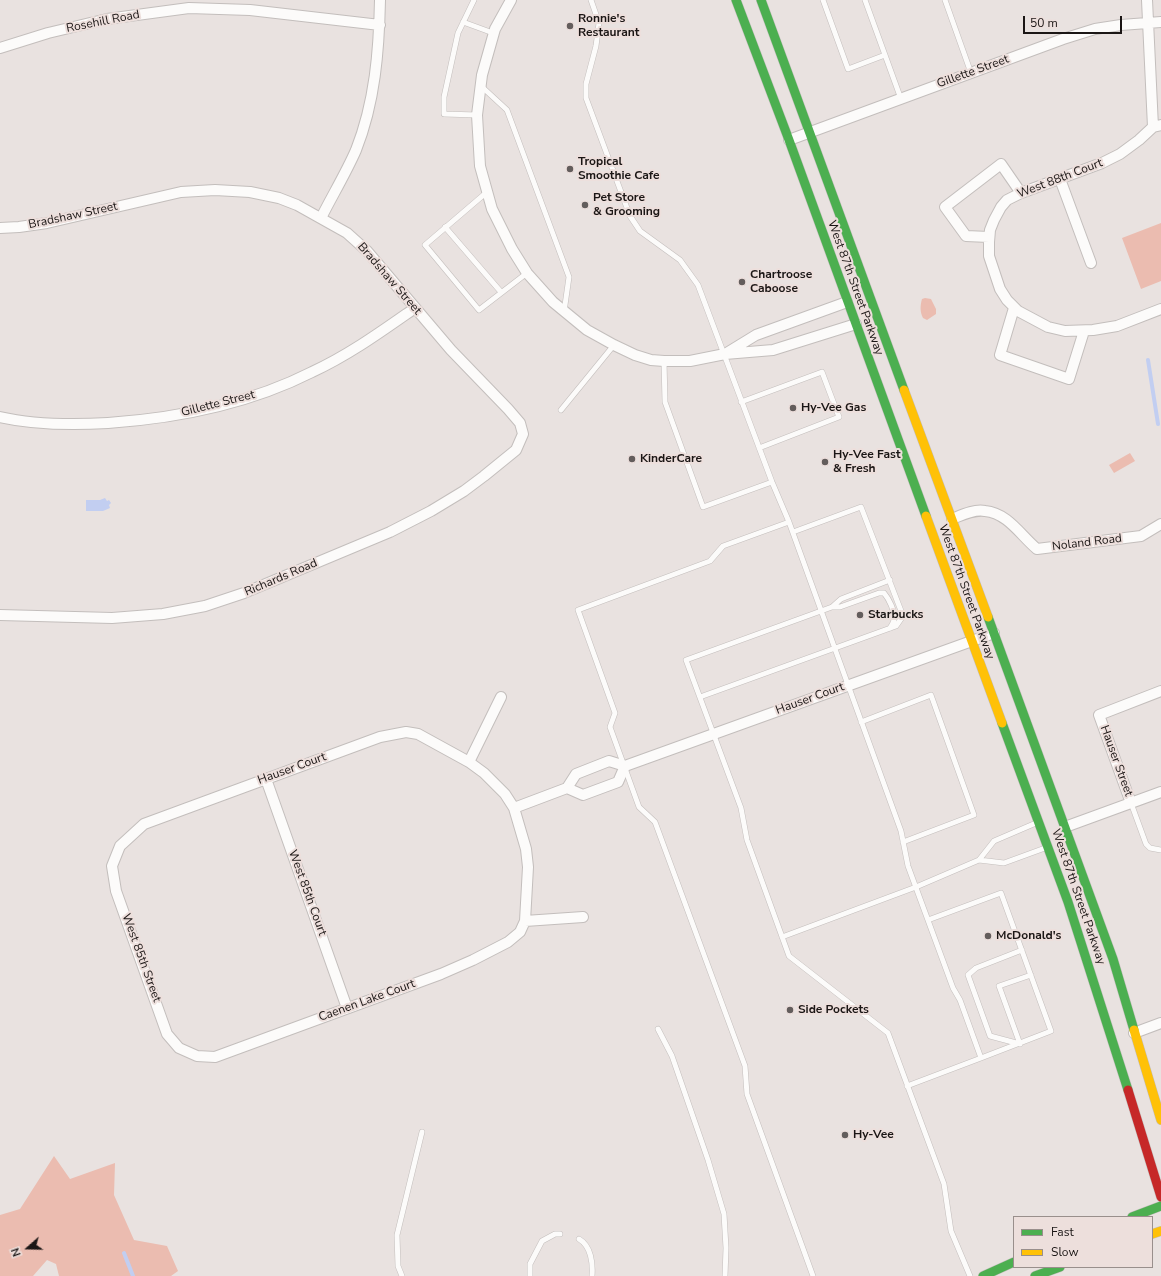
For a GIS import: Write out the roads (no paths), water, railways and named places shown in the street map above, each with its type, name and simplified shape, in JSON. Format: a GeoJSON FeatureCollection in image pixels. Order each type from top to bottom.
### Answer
{"type":"FeatureCollection","features":[{"type":"Feature","properties":{"kind":"main road","name":"West 87th Street Parkway"},"geometry":{"type":"LineString","coordinates":[[736,0],[789,140],[971,641],[1068,902],[1161,1197]]}},
{"type":"Feature","properties":{"kind":"main road","name":"West 87th Street Parkway"},"geometry":{"type":"LineString","coordinates":[[761,0],[1113,958],[1161,1120]]}},
{"type":"Feature","properties":{"kind":"main road"},"geometry":{"type":"LineString","coordinates":[[847,302],[860,311]]}},
{"type":"Feature","properties":{"kind":"main road"},"geometry":{"type":"LineString","coordinates":[[870,322],[898,400]]}},
{"type":"Feature","properties":{"kind":"main road"},"geometry":{"type":"LineString","coordinates":[[906,422],[919,429]]}},
{"type":"Feature","properties":{"kind":"main road"},"geometry":{"type":"LineString","coordinates":[[1135,1216],[1161,1206]]}},
{"type":"Feature","properties":{"kind":"main road"},"geometry":{"type":"LineString","coordinates":[[984,1276],[1013,1262]]}},
{"type":"Feature","properties":{"kind":"main road"},"geometry":{"type":"LineString","coordinates":[[1035,1276],[1057,1268]]}},
{"type":"Feature","properties":{"kind":"street"},"geometry":{"type":"LineString","coordinates":[[321,218],[355,150],[368,115],[376,78],[380,25],[380,0]]}},
{"type":"Feature","properties":{"kind":"street"},"geometry":{"type":"LineString","coordinates":[[511,0],[495,29],[482,75],[477,115],[480,166],[492,209],[512,249],[527,273],[553,302],[587,330],[614,345],[635,355],[651,360],[664,361],[690,361],[725,354],[773,350],[856,324]]}},
{"type":"Feature","properties":{"kind":"street"},"geometry":{"type":"LineString","coordinates":[[1147,0],[1157,126]]}},
{"type":"Feature","properties":{"kind":"street","name":"Rosehill Road"},"geometry":{"type":"LineString","coordinates":[[0,48],[48,33],[107,19],[208,4],[380,25]]}},
{"type":"Feature","properties":{"kind":"street","name":"Gillette Street"},"geometry":{"type":"LineString","coordinates":[[789,140],[1063,39],[1095,29],[1121,25],[1161,22]]}},
{"type":"Feature","properties":{"kind":"street","name":"West 88th Court"},"geometry":{"type":"LineString","coordinates":[[1157,126],[1120,154],[1102,164],[1021,193],[1007,200],[1001,207],[990,230],[989,256],[1000,289],[1007,300],[1018,311],[1048,327],[1065,331],[1094,330],[1117,326],[1161,309]]}},
{"type":"Feature","properties":{"kind":"street"},"geometry":{"type":"LineString","coordinates":[[989,237],[966,236],[945,208],[1001,164],[1021,193]]}},
{"type":"Feature","properties":{"kind":"street"},"geometry":{"type":"LineString","coordinates":[[1060,179],[1091,263]]}},
{"type":"Feature","properties":{"kind":"street","name":"Bradshaw Street"},"geometry":{"type":"LineString","coordinates":[[0,228],[47,223],[181,192],[215,190],[250,192],[279,198],[297,205],[347,233],[367,251],[452,350],[520,422],[523,434]]}},
{"type":"Feature","properties":{"kind":"street"},"geometry":{"type":"LineString","coordinates":[[725,354],[756,335],[847,302]]}},
{"type":"Feature","properties":{"kind":"street","name":"Gillette Street"},"geometry":{"type":"LineString","coordinates":[[0,417],[48,424],[86,424],[144,420],[187,413],[235,402],[274,389],[313,372],[357,348],[415,308]]}},
{"type":"Feature","properties":{"kind":"street"},"geometry":{"type":"LineString","coordinates":[[1014,308],[1000,355],[1069,379],[1084,331]]}},
{"type":"Feature","properties":{"kind":"street","name":"Richards Road"},"geometry":{"type":"LineString","coordinates":[[0,615],[112,618],[163,614],[205,606],[244,593],[390,532],[431,511],[474,484],[516,450],[523,434]]}},
{"type":"Feature","properties":{"kind":"street","name":"Noland Road"},"geometry":{"type":"LineString","coordinates":[[952,519],[971,512],[984,510],[996,513],[1008,521],[1037,549],[1141,536],[1161,524]]}},
{"type":"Feature","properties":{"kind":"street","name":"Hauser Court"},"geometry":{"type":"LineString","coordinates":[[625,766],[994,633]]}},
{"type":"Feature","properties":{"kind":"street","name":"Hauser Street"},"geometry":{"type":"LineString","coordinates":[[1131,803],[1099,715],[1161,691]]}},
{"type":"Feature","properties":{"kind":"street"},"geometry":{"type":"LineString","coordinates":[[468,762],[501,697]]}},
{"type":"Feature","properties":{"kind":"street","name":"Hauser Court"},"geometry":{"type":"LineString","coordinates":[[120,846],[144,824],[380,737],[406,732],[418,734],[468,762],[484,773],[506,794],[514,808]]}},
{"type":"Feature","properties":{"kind":"street"},"geometry":{"type":"LineString","coordinates":[[567,788],[583,795],[618,782],[625,766],[609,761],[576,774],[567,788],[514,808],[526,849],[528,867],[525,921],[583,917]]}},
{"type":"Feature","properties":{"kind":"street","name":"West 85th Court"},"geometry":{"type":"LineString","coordinates":[[266,779],[347,1008]]}},
{"type":"Feature","properties":{"kind":"street"},"geometry":{"type":"LineString","coordinates":[[1066,827],[1161,792]]}},
{"type":"Feature","properties":{"kind":"street","name":"West 85th Street"},"geometry":{"type":"LineString","coordinates":[[120,846],[112,866],[116,891],[168,1034],[179,1048],[197,1056]]}},
{"type":"Feature","properties":{"kind":"street","name":"Caenen Lake Court"},"geometry":{"type":"LineString","coordinates":[[197,1056],[215,1057],[441,974],[508,942],[520,932],[525,921]]}},
{"type":"Feature","properties":{"kind":"street"},"geometry":{"type":"LineString","coordinates":[[1134,1033],[1161,1023]]}},
{"type":"Feature","properties":{"kind":"lane"},"geometry":{"type":"LineString","coordinates":[[474,0],[458,33],[444,97],[444,114],[477,115]]}},
{"type":"Feature","properties":{"kind":"lane"},"geometry":{"type":"LineString","coordinates":[[591,0],[599,23],[596,46],[586,84],[586,98],[630,216],[640,231],[680,260],[698,285],[725,354],[741,402],[793,532],[901,830],[908,866],[953,988],[960,1000],[981,1058]]}},
{"type":"Feature","properties":{"kind":"lane"},"geometry":{"type":"LineString","coordinates":[[823,0],[848,70],[886,55]]}},
{"type":"Feature","properties":{"kind":"lane"},"geometry":{"type":"LineString","coordinates":[[865,0],[902,99]]}},
{"type":"Feature","properties":{"kind":"lane"},"geometry":{"type":"LineString","coordinates":[[945,0],[971,73]]}},
{"type":"Feature","properties":{"kind":"lane"},"geometry":{"type":"LineString","coordinates":[[463,22],[494,33]]}},
{"type":"Feature","properties":{"kind":"lane"},"geometry":{"type":"LineString","coordinates":[[481,85],[507,110],[569,278],[564,312]]}},
{"type":"Feature","properties":{"kind":"lane"},"geometry":{"type":"LineString","coordinates":[[487,192],[425,245],[479,310],[527,273]]}},
{"type":"Feature","properties":{"kind":"lane"},"geometry":{"type":"LineString","coordinates":[[445,227],[501,292]]}},
{"type":"Feature","properties":{"kind":"lane"},"geometry":{"type":"LineString","coordinates":[[561,410],[614,345]]}},
{"type":"Feature","properties":{"kind":"lane"},"geometry":{"type":"LineString","coordinates":[[664,361],[665,402],[703,507],[772,482]]}},
{"type":"Feature","properties":{"kind":"lane"},"geometry":{"type":"LineString","coordinates":[[741,402],[822,372],[839,417],[759,448]]}},
{"type":"Feature","properties":{"kind":"lane"},"geometry":{"type":"LineString","coordinates":[[700,697],[896,626],[903,616],[861,507],[793,532]]}},
{"type":"Feature","properties":{"kind":"lane"},"geometry":{"type":"LineString","coordinates":[[789,522],[723,546],[710,561],[578,610],[615,713],[610,727],[639,807],[655,822],[745,1066],[747,1094],[813,1276]]}},
{"type":"Feature","properties":{"kind":"lane"},"geometry":{"type":"LineString","coordinates":[[832,607],[841,599],[890,580]]}},
{"type":"Feature","properties":{"kind":"lane"},"geometry":{"type":"LineString","coordinates":[[890,628],[894,620],[894,615],[888,597],[884,593],[879,593],[840,607],[832,607],[821,610],[686,660],[741,808],[747,840],[789,956],[888,1033],[944,1184],[951,1231],[970,1276]]}},
{"type":"Feature","properties":{"kind":"lane"},"geometry":{"type":"LineString","coordinates":[[861,722],[931,695],[974,815],[903,842]]}},
{"type":"Feature","properties":{"kind":"lane"},"geometry":{"type":"LineString","coordinates":[[1131,803],[1146,844],[1150,848],[1161,850]]}},
{"type":"Feature","properties":{"kind":"lane"},"geometry":{"type":"LineString","coordinates":[[782,937],[916,888],[979,860],[994,841],[1039,821]]}},
{"type":"Feature","properties":{"kind":"lane"},"geometry":{"type":"LineString","coordinates":[[979,860],[1004,863],[1048,847]]}},
{"type":"Feature","properties":{"kind":"lane"},"geometry":{"type":"LineString","coordinates":[[907,1086],[1051,1032],[1001,893],[928,920]]}},
{"type":"Feature","properties":{"kind":"lane"},"geometry":{"type":"LineString","coordinates":[[1020,1044],[990,1036],[968,975],[976,968],[1022,950]]}},
{"type":"Feature","properties":{"kind":"lane"},"geometry":{"type":"LineString","coordinates":[[1020,1044],[999,986],[1031,975]]}},
{"type":"Feature","properties":{"kind":"lane"},"geometry":{"type":"LineString","coordinates":[[658,1029],[672,1056],[708,1160],[724,1214],[726,1248],[725,1276]]}},
{"type":"Feature","properties":{"kind":"lane"},"geometry":{"type":"LineString","coordinates":[[402,1276],[398,1266],[397,1235],[422,1132]]}},
{"type":"Feature","properties":{"kind":"lane"},"geometry":{"type":"LineString","coordinates":[[530,1276],[530,1264],[542,1241],[556,1234],[560,1234]]}},
{"type":"Feature","properties":{"kind":"lane"},"geometry":{"type":"LineString","coordinates":[[579,1239],[583,1241],[590,1251],[593,1268],[592,1276]]}},
{"type":"Feature","properties":{"kind":"water"},"geometry":{"type":"Polygon","coordinates":[[[105,498],[111,503],[109,505],[110,508],[103,511],[86,511],[86,500],[100,500],[105,498]]]}},
{"type":"Feature","properties":{"kind":"waterway"},"geometry":{"type":"LineString","coordinates":[[1148,360],[1158,424]]}},
{"type":"Feature","properties":{"kind":"waterway"},"geometry":{"type":"LineString","coordinates":[[124,1253],[133,1276]]}},
{"type":"Feature","properties":{"kind":"place","name":"Ronnie's Restaurant"},"geometry":{"type":"Point","coordinates":[570,26]}},
{"type":"Feature","properties":{"kind":"place","name":"Tropical Smoothie Cafe"},"geometry":{"type":"Point","coordinates":[570,169]}},
{"type":"Feature","properties":{"kind":"place","name":"Pet Store & Grooming"},"geometry":{"type":"Point","coordinates":[585,205]}},
{"type":"Feature","properties":{"kind":"place","name":"Chartroose Caboose"},"geometry":{"type":"Point","coordinates":[742,282]}},
{"type":"Feature","properties":{"kind":"place","name":"Hy-Vee Gas"},"geometry":{"type":"Point","coordinates":[793,408]}},
{"type":"Feature","properties":{"kind":"place","name":"KinderCare"},"geometry":{"type":"Point","coordinates":[632,459]}},
{"type":"Feature","properties":{"kind":"place","name":"Hy-Vee Fast & Fresh"},"geometry":{"type":"Point","coordinates":[825,462]}},
{"type":"Feature","properties":{"kind":"place","name":"Starbucks"},"geometry":{"type":"Point","coordinates":[860,615]}},
{"type":"Feature","properties":{"kind":"place","name":"McDonald's"},"geometry":{"type":"Point","coordinates":[988,936]}},
{"type":"Feature","properties":{"kind":"place","name":"Side Pockets"},"geometry":{"type":"Point","coordinates":[790,1010]}},
{"type":"Feature","properties":{"kind":"place","name":"Hy-Vee"},"geometry":{"type":"Point","coordinates":[845,1135]}}]}
